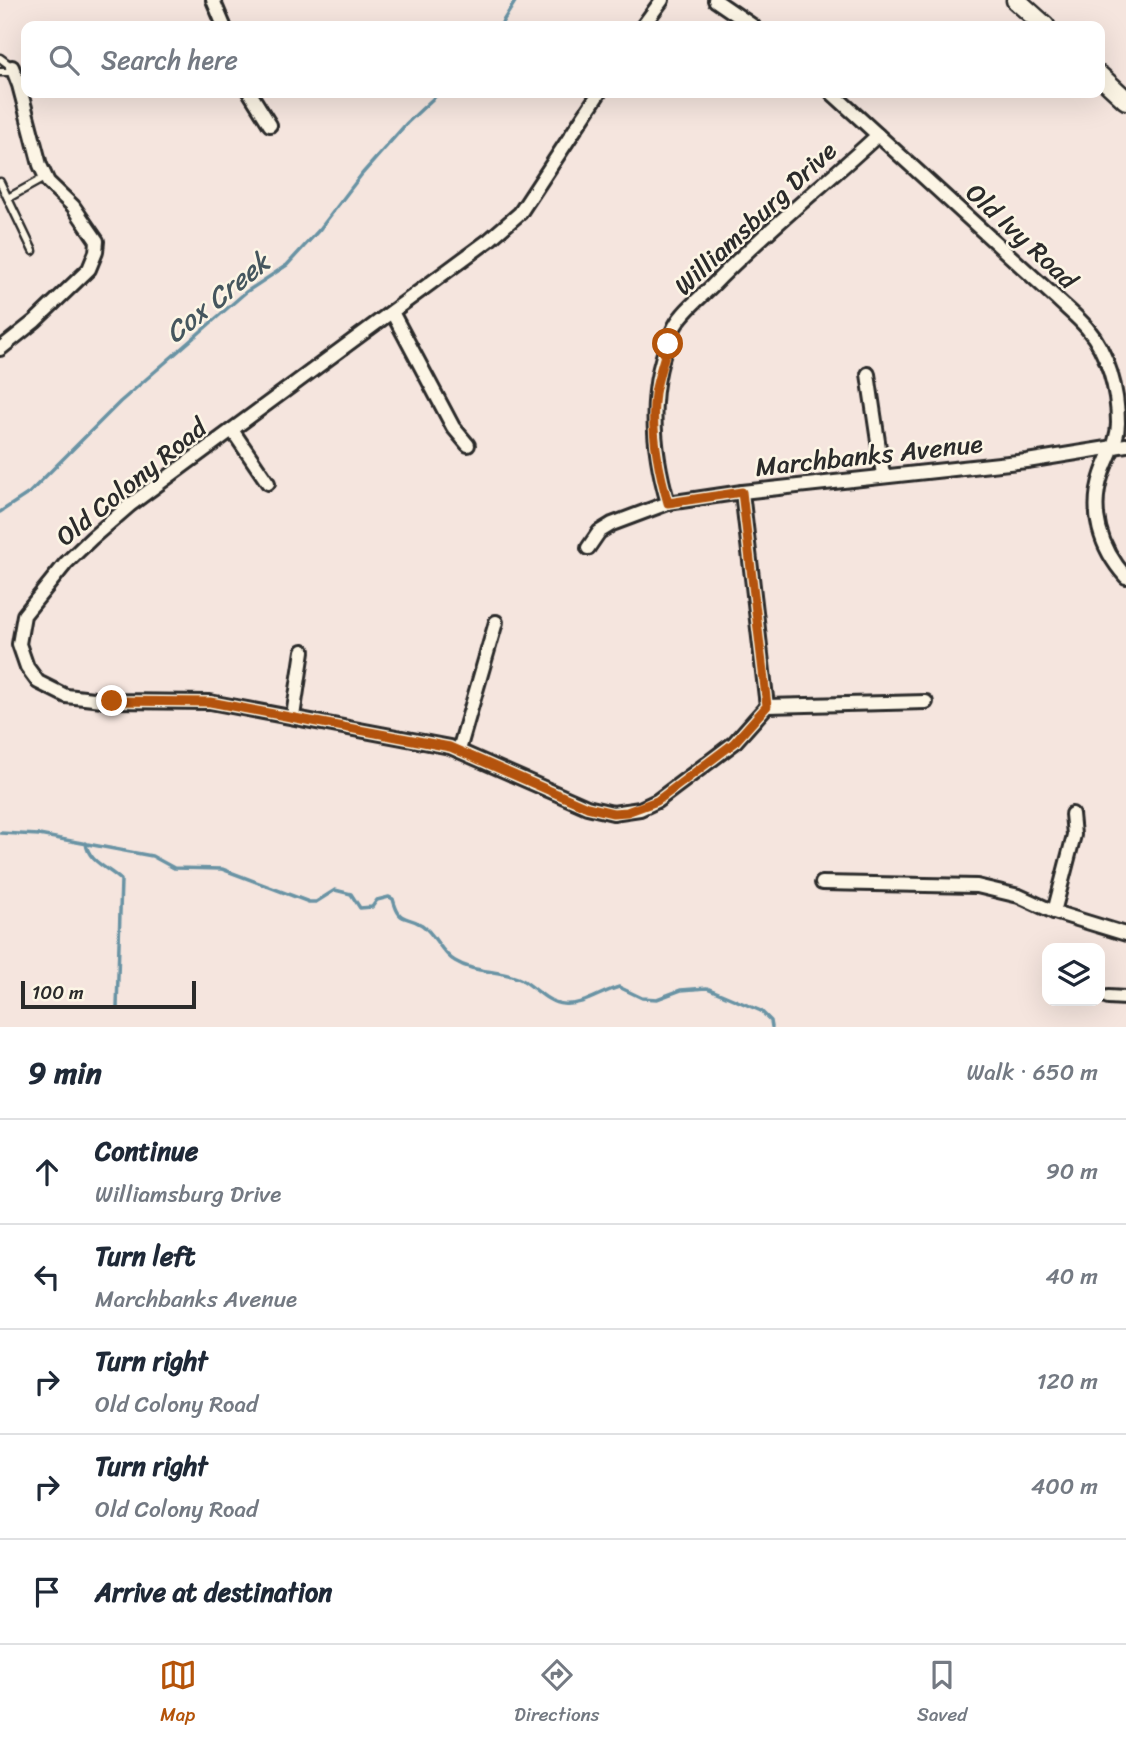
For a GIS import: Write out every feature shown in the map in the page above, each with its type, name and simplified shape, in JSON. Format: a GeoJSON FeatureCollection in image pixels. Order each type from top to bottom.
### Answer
{"type":"FeatureCollection","features":[{"type":"Feature","properties":{"kind":"street"},"geometry":{"type":"LineString","coordinates":[[213,0],[221,21]]}},
{"type":"Feature","properties":{"kind":"street"},"geometry":{"type":"LineString","coordinates":[[647,21],[662,0]]}},
{"type":"Feature","properties":{"kind":"street"},"geometry":{"type":"LineString","coordinates":[[715,0],[746,21]]}},
{"type":"Feature","properties":{"kind":"street"},"geometry":{"type":"LineString","coordinates":[[1016,0],[1039,21]]}},
{"type":"Feature","properties":{"kind":"street"},"geometry":{"type":"LineString","coordinates":[[0,349],[35,321],[89,269],[97,241],[73,206],[46,177],[9,70]]}},
{"type":"Feature","properties":{"kind":"street"},"geometry":{"type":"LineString","coordinates":[[1105,81],[1126,100]]}},
{"type":"Feature","properties":{"kind":"street"},"geometry":{"type":"LineString","coordinates":[[253,98],[270,125]]}},
{"type":"Feature","properties":{"kind":"street","name":"Old Colony Road"},"geometry":{"type":"LineString","coordinates":[[596,98],[520,212],[489,240],[392,313],[130,505],[66,563],[24,615],[19,644],[27,667],[38,682],[66,696],[112,701],[210,702],[391,734],[459,750],[587,807],[613,813],[627,812],[657,801],[734,743],[767,706]]}},
{"type":"Feature","properties":{"kind":"street","name":"Old Ivy Road"},"geometry":{"type":"LineString","coordinates":[[837,98],[1087,328],[1107,359],[1113,384],[1120,446],[1102,475],[1097,498],[1097,521],[1110,559],[1126,577]]}},
{"type":"Feature","properties":{"kind":"street","name":"Williamsburg Drive"},"geometry":{"type":"LineString","coordinates":[[668,503],[653,426],[655,392],[668,344],[677,323],[751,246],[878,135]]}},
{"type":"Feature","properties":{"kind":"street"},"geometry":{"type":"LineString","coordinates":[[392,313],[453,427],[468,445]]}},
{"type":"Feature","properties":{"kind":"street"},"geometry":{"type":"LineString","coordinates":[[868,374],[883,475]]}},
{"type":"Feature","properties":{"kind":"street"},"geometry":{"type":"LineString","coordinates":[[232,430],[268,482]]}},
{"type":"Feature","properties":{"kind":"street","name":"Marchbanks Avenue"},"geometry":{"type":"LineString","coordinates":[[588,548],[599,532],[612,524],[668,503],[883,475],[1027,461],[1120,446]]}},
{"type":"Feature","properties":{"kind":"street"},"geometry":{"type":"LineString","coordinates":[[742,492],[767,706],[926,702]]}},
{"type":"Feature","properties":{"kind":"street"},"geometry":{"type":"LineString","coordinates":[[459,750],[496,622]]}},
{"type":"Feature","properties":{"kind":"street"},"geometry":{"type":"LineString","coordinates":[[293,716],[303,651]]}},
{"type":"Feature","properties":{"kind":"street"},"geometry":{"type":"LineString","coordinates":[[1054,912],[1073,835],[1072,814]]}},
{"type":"Feature","properties":{"kind":"street"},"geometry":{"type":"LineString","coordinates":[[822,883],[977,886],[1019,896],[1054,912],[1126,934]]}},
{"type":"Feature","properties":{"kind":"street"},"geometry":{"type":"LineString","coordinates":[[1108,997],[1126,998]]}},
{"type":"Feature","properties":{"kind":"lane"},"geometry":{"type":"LineString","coordinates":[[0,58],[9,70]]}},
{"type":"Feature","properties":{"kind":"lane"},"geometry":{"type":"LineString","coordinates":[[8,198],[46,177]]}},
{"type":"Feature","properties":{"kind":"lane"},"geometry":{"type":"LineString","coordinates":[[0,182],[33,251]]}},
{"type":"Feature","properties":{"kind":"waterway","name":"Cox Creek"},"geometry":{"type":"LineString","coordinates":[[503,21],[516,0]]}},
{"type":"Feature","properties":{"kind":"waterway","name":"Cox Creek"},"geometry":{"type":"LineString","coordinates":[[0,512],[29,493],[120,402],[246,292],[287,265],[320,229],[362,174],[407,123],[434,98]]}},
{"type":"Feature","properties":{"kind":"waterway"},"geometry":{"type":"LineString","coordinates":[[0,833],[39,835],[152,856],[174,868],[222,869],[309,902],[316,902],[335,890],[351,894],[360,908],[372,907],[377,900],[389,897],[393,899],[401,916],[427,929],[455,961],[471,968],[522,980],[557,1003],[578,1003],[619,987],[642,998],[657,999],[681,990],[707,988],[761,1011],[771,1021],[772,1027]]}},
{"type":"Feature","properties":{"kind":"waterway"},"geometry":{"type":"LineString","coordinates":[[86,843],[95,860],[121,880],[117,1008]]}},
{"type":"Feature","properties":{"kind":"route"},"geometry":{"type":"LineString","coordinates":[[112,701],[210,702],[450,747],[600,811],[627,812],[657,801],[734,743],[767,706],[742,492],[668,503],[661,478],[653,426],[655,392],[668,344]]}}]}
